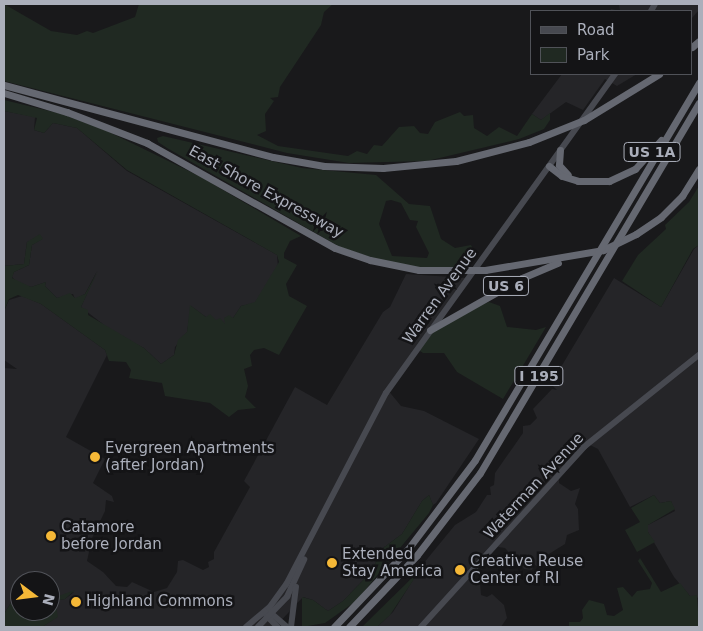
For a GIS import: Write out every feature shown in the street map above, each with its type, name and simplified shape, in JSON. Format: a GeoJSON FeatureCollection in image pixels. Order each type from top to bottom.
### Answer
{"type":"FeatureCollection","features":[{"type":"Feature","properties":{"kind":"highway","name":"East Shore Expressway"},"geometry":{"type":"LineString","coordinates":[[4,85],[259,154],[331,166],[390,168],[448,162],[501,151],[568,128],[594,115],[658,75]]}},
{"type":"Feature","properties":{"kind":"highway","name":"I 195"},"geometry":{"type":"LineString","coordinates":[[334,627],[408,549],[471,466],[699,83]]}},
{"type":"Feature","properties":{"kind":"highway","name":"East Shore Expressway"},"geometry":{"type":"LineString","coordinates":[[4,93],[67,112],[147,143],[199,169],[310,235],[349,253],[405,268],[464,272],[482,271],[587,254],[632,236],[672,207],[699,169]]}},
{"type":"Feature","properties":{"kind":"highway","name":"I 195"},"geometry":{"type":"LineString","coordinates":[[349,627],[417,555],[480,472],[699,103]]}},
{"type":"Feature","properties":{"kind":"highway","name":"US 1A"},"geometry":{"type":"LineString","coordinates":[[574,180],[599,183],[626,176],[646,159],[680,116]]}},
{"type":"Feature","properties":{"kind":"highway"},"geometry":{"type":"LineString","coordinates":[[560,150],[560,167],[574,180]]}},
{"type":"Feature","properties":{"kind":"highway"},"geometry":{"type":"LineString","coordinates":[[549,166],[574,180]]}},
{"type":"Feature","properties":{"kind":"highway","name":"US 6"},"geometry":{"type":"LineString","coordinates":[[430,330],[527,275],[587,254]]}},
{"type":"Feature","properties":{"kind":"main road","name":"Warren Avenue"},"geometry":{"type":"LineString","coordinates":[[266,611],[284,588],[308,546],[382,398],[614,75]]}},
{"type":"Feature","properties":{"kind":"main road","name":"Waterman Avenue"},"geometry":{"type":"LineString","coordinates":[[421,627],[584,447],[699,355]]}},
{"type":"Feature","properties":{"kind":"main road","name":"Warren Avenue"},"geometry":{"type":"LineString","coordinates":[[271,616],[289,594],[308,546]]}},
{"type":"Feature","properties":{"kind":"main road"},"geometry":{"type":"LineString","coordinates":[[291,627],[293,600],[302,565]]}},
{"type":"Feature","properties":{"kind":"main road"},"geometry":{"type":"LineString","coordinates":[[266,611],[287,627]]}},
{"type":"Feature","properties":{"kind":"main road","name":"US 6"},"geometry":{"type":"LineString","coordinates":[[246,627],[266,611]]}},
{"type":"Feature","properties":{"kind":"main road"},"geometry":{"type":"LineString","coordinates":[[271,616],[278,627]]}},
{"type":"Feature","properties":{"kind":"main road","name":"US 6"},"geometry":{"type":"LineString","coordinates":[[258,627],[271,616]]}},
{"type":"Feature","properties":{"kind":"shaded area"},"geometry":{"type":"Polygon","coordinates":[[[619,4],[699,4],[699,10],[693,17],[693,10],[620,10],[619,4]]]}},
{"type":"Feature","properties":{"kind":"shaded area"},"geometry":{"type":"Polygon","coordinates":[[[561,75],[635,75],[617,86],[605,79],[583,110],[566,102],[541,120],[532,114],[561,75]]]}},
{"type":"Feature","properties":{"kind":"shaded area"},"geometry":{"type":"Polygon","coordinates":[[[4,111],[35,117],[34,130],[44,133],[53,123],[77,128],[127,171],[277,255],[278,267],[255,303],[241,306],[233,318],[225,319],[225,324],[206,317],[191,306],[187,332],[175,347],[174,355],[161,364],[144,348],[113,332],[81,307],[97,271],[85,294],[75,299],[73,294],[57,298],[45,286],[46,282],[31,287],[18,283],[12,277],[14,272],[29,265],[32,245],[42,239],[27,242],[24,264],[4,266],[4,111]]]}},
{"type":"Feature","properties":{"kind":"shaded area"},"geometry":{"type":"Polygon","coordinates":[[[699,245],[699,598],[690,596],[674,577],[648,532],[648,525],[675,511],[671,501],[660,503],[654,495],[630,507],[598,449],[590,445],[559,479],[559,483],[571,491],[580,488],[575,504],[578,509],[579,530],[567,535],[565,544],[544,557],[540,563],[543,572],[534,564],[532,570],[524,569],[505,548],[498,547],[502,540],[468,576],[480,582],[481,595],[487,597],[492,594],[504,605],[507,618],[501,627],[377,627],[393,612],[423,564],[455,525],[476,512],[487,495],[491,495],[490,487],[494,485],[495,473],[523,433],[523,426],[530,425],[537,418],[533,409],[552,389],[557,390],[551,384],[557,372],[553,366],[561,367],[614,278],[661,307],[694,249],[699,245]]]}},
{"type":"Feature","properties":{"kind":"shaded area"},"geometry":{"type":"Polygon","coordinates":[[[406,274],[467,278],[387,389],[401,406],[424,411],[479,439],[436,503],[433,505],[429,495],[422,501],[402,534],[383,548],[371,572],[343,601],[328,611],[313,600],[303,597],[275,627],[42,627],[51,621],[60,621],[60,600],[65,599],[74,592],[60,596],[60,571],[10,571],[10,604],[4,614],[4,368],[17,369],[4,360],[4,311],[9,300],[22,296],[41,304],[105,350],[107,355],[66,437],[105,459],[93,483],[112,496],[114,502],[106,500],[105,511],[92,538],[87,561],[103,572],[116,586],[127,587],[132,582],[154,592],[167,588],[177,572],[178,561],[183,560],[203,570],[209,567],[208,562],[214,559],[214,552],[250,487],[244,481],[295,387],[327,405],[383,312],[390,307],[406,274]]]}},
{"type":"Feature","properties":{"kind":"green space"},"geometry":{"type":"Polygon","coordinates":[[[4,4],[51,31],[77,35],[87,31],[93,33],[135,17],[139,4],[333,4],[324,12],[321,25],[280,87],[278,97],[270,98],[274,101],[265,114],[266,131],[257,135],[278,146],[348,156],[357,151],[367,154],[374,145],[382,146],[399,127],[414,126],[420,133],[428,134],[435,122],[460,112],[464,116],[473,115],[474,128],[487,136],[499,127],[517,136],[532,114],[541,120],[550,113],[550,120],[544,129],[519,139],[427,161],[349,163],[287,153],[4,81],[4,4]]]}},
{"type":"Feature","properties":{"kind":"green space"},"geometry":{"type":"Polygon","coordinates":[[[4,100],[62,114],[107,131],[201,177],[301,236],[290,241],[284,253],[284,258],[297,265],[286,284],[289,296],[307,306],[279,355],[264,348],[254,350],[250,355],[252,366],[244,369],[248,386],[245,397],[256,408],[238,410],[229,417],[210,403],[165,396],[162,383],[129,378],[131,370],[126,362],[109,361],[105,350],[41,304],[18,295],[9,299],[4,311],[4,266],[24,264],[27,242],[40,234],[43,239],[32,245],[29,265],[14,272],[12,278],[31,287],[46,282],[45,286],[57,298],[70,293],[75,298],[85,294],[98,271],[81,307],[88,310],[88,315],[144,348],[161,364],[174,355],[178,340],[187,332],[190,305],[206,317],[210,314],[216,320],[220,318],[225,324],[224,318],[229,315],[233,318],[241,306],[255,302],[279,262],[277,255],[127,170],[77,128],[53,123],[44,133],[34,130],[37,118],[4,111],[4,100]]]}},
{"type":"Feature","properties":{"kind":"green space"},"geometry":{"type":"Polygon","coordinates":[[[163,136],[302,168],[376,175],[409,204],[430,206],[441,239],[455,248],[471,245],[474,251],[473,259],[468,268],[417,267],[392,264],[340,247],[167,148],[158,142],[157,138],[163,136]],[[391,200],[386,201],[379,224],[392,256],[427,258],[429,253],[416,227],[418,221],[410,220],[401,203],[391,200]]]}},
{"type":"Feature","properties":{"kind":"green space"},"geometry":{"type":"Polygon","coordinates":[[[699,186],[699,245],[693,249],[661,307],[622,281],[638,255],[666,229],[665,225],[689,202],[699,186]]]}},
{"type":"Feature","properties":{"kind":"green space"},"geometry":{"type":"Polygon","coordinates":[[[489,302],[500,306],[507,327],[536,330],[546,327],[503,399],[457,372],[444,353],[423,353],[417,349],[443,319],[489,302]]]}},
{"type":"Feature","properties":{"kind":"green space"},"geometry":{"type":"Polygon","coordinates":[[[429,495],[433,505],[429,513],[356,601],[325,623],[302,627],[302,597],[313,600],[328,611],[343,601],[371,572],[383,548],[402,534],[422,501],[429,495]]]}},
{"type":"Feature","properties":{"kind":"green space"},"geometry":{"type":"Polygon","coordinates":[[[654,495],[660,503],[671,501],[675,509],[648,525],[648,532],[655,542],[637,552],[625,530],[640,522],[631,508],[654,495]]]}},
{"type":"Feature","properties":{"kind":"green space"},"geometry":{"type":"Polygon","coordinates":[[[640,558],[661,592],[680,583],[690,596],[697,595],[699,627],[569,627],[569,622],[580,622],[583,618],[582,610],[589,600],[604,604],[607,615],[614,616],[623,610],[617,588],[623,587],[632,597],[637,591],[650,589],[652,583],[638,561],[640,558]]]}},
{"type":"Feature","properties":{"kind":"green space"},"geometry":{"type":"Polygon","coordinates":[[[420,570],[390,615],[377,627],[362,627],[420,570]]]}},
{"type":"Feature","properties":{"kind":"green space"},"geometry":{"type":"Polygon","coordinates":[[[75,590],[65,599],[60,600],[60,595],[75,590]]]}},
{"type":"Feature","properties":{"kind":"green space"},"geometry":{"type":"Polygon","coordinates":[[[10,604],[10,621],[52,621],[42,627],[4,627],[4,614],[10,604]]]}},
{"type":"Feature","properties":{"kind":"place","name":"Evergreen Apartments (after Jordan)"},"geometry":{"type":"Point","coordinates":[95,457]}},
{"type":"Feature","properties":{"kind":"place","name":"Catamore before Jordan"},"geometry":{"type":"Point","coordinates":[51,536]}},
{"type":"Feature","properties":{"kind":"place","name":"Extended Stay America"},"geometry":{"type":"Point","coordinates":[332,563]}},
{"type":"Feature","properties":{"kind":"place","name":"Creative Reuse Center of RI"},"geometry":{"type":"Point","coordinates":[460,570]}},
{"type":"Feature","properties":{"kind":"place","name":"Highland Commons"},"geometry":{"type":"Point","coordinates":[76,602]}}]}
